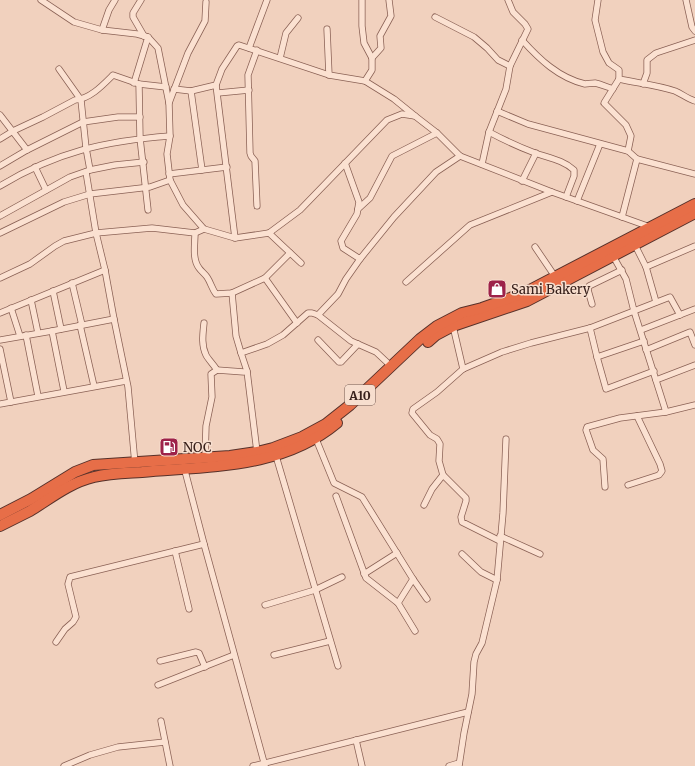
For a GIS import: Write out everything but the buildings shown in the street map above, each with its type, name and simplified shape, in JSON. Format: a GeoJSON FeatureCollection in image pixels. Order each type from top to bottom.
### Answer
{"type":"FeatureCollection","features":[{"type":"Feature","properties":{"kind":"highway","name":"A10"},"geometry":{"type":"LineString","coordinates":[[0,526],[30,510],[53,495],[92,477],[257,452],[288,443],[315,431],[352,407],[436,335],[454,326],[527,301],[613,256],[651,227],[695,204]]}},
{"type":"Feature","properties":{"kind":"highway","name":"A10"},"geometry":{"type":"LineString","coordinates":[[0,515],[31,500],[75,472],[93,465],[229,465],[276,456],[316,439],[329,430],[391,366],[420,339],[437,326],[462,313],[482,308],[524,293],[633,240],[695,213]]}},
{"type":"Feature","properties":{"kind":"street"},"geometry":{"type":"LineString","coordinates":[[41,0],[74,22],[102,30],[146,37]]}},
{"type":"Feature","properties":{"kind":"street"},"geometry":{"type":"LineString","coordinates":[[102,30],[115,0]]}},
{"type":"Feature","properties":{"kind":"street"},"geometry":{"type":"LineString","coordinates":[[141,0],[133,13],[133,17],[146,37],[158,48],[166,87],[170,136],[167,154],[170,180],[183,205],[204,229],[235,238],[269,233],[300,210],[387,120],[402,114],[415,116]]}},
{"type":"Feature","properties":{"kind":"street"},"geometry":{"type":"LineString","coordinates":[[249,48],[267,0]]}},
{"type":"Feature","properties":{"kind":"street"},"geometry":{"type":"LineString","coordinates":[[362,0],[362,26],[364,43],[372,58],[372,70],[364,82]]}},
{"type":"Feature","properties":{"kind":"street"},"geometry":{"type":"LineString","coordinates":[[372,58],[381,48],[380,36],[391,16],[389,0]]}},
{"type":"Feature","properties":{"kind":"street"},"geometry":{"type":"LineString","coordinates":[[482,164],[489,132],[506,89],[510,66],[528,29],[513,12],[508,0]]}},
{"type":"Feature","properties":{"kind":"street"},"geometry":{"type":"LineString","coordinates":[[598,0],[595,20],[603,52],[609,63],[619,70],[619,79],[604,103],[626,125],[631,136],[628,151]]}},
{"type":"Feature","properties":{"kind":"street"},"geometry":{"type":"LineString","coordinates":[[686,0],[692,27],[695,31]]}},
{"type":"Feature","properties":{"kind":"street"},"geometry":{"type":"LineString","coordinates":[[168,103],[188,52],[205,21],[206,2]]}},
{"type":"Feature","properties":{"kind":"street"},"geometry":{"type":"LineString","coordinates":[[434,17],[474,37],[498,60],[510,66]]}},
{"type":"Feature","properties":{"kind":"street"},"geometry":{"type":"LineString","coordinates":[[280,58],[286,33],[298,18]]}},
{"type":"Feature","properties":{"kind":"street"},"geometry":{"type":"LineString","coordinates":[[327,29],[329,75]]}},
{"type":"Feature","properties":{"kind":"street"},"geometry":{"type":"LineString","coordinates":[[146,37],[136,83],[148,210]]}},
{"type":"Feature","properties":{"kind":"street"},"geometry":{"type":"LineString","coordinates":[[522,40],[545,64],[568,77],[587,84],[595,83],[613,89]]}},
{"type":"Feature","properties":{"kind":"street"},"geometry":{"type":"LineString","coordinates":[[643,84],[646,73],[646,60],[656,53],[695,40]]}},
{"type":"Feature","properties":{"kind":"street"},"geometry":{"type":"LineString","coordinates":[[235,238],[216,84],[222,69],[239,45],[329,75],[364,82],[394,99],[437,133],[460,156],[522,181],[651,227]]}},
{"type":"Feature","properties":{"kind":"street"},"geometry":{"type":"LineString","coordinates":[[257,50],[248,75],[250,153],[255,161],[257,206]]}},
{"type":"Feature","properties":{"kind":"street"},"geometry":{"type":"LineString","coordinates":[[59,68],[80,100],[90,194],[96,233],[105,270],[126,381],[135,464]]}},
{"type":"Feature","properties":{"kind":"street"},"geometry":{"type":"LineString","coordinates":[[0,139],[75,100],[80,100],[100,88],[113,75],[136,83],[166,87]]}},
{"type":"Feature","properties":{"kind":"street"},"geometry":{"type":"LineString","coordinates":[[619,79],[677,92],[688,99],[695,101]]}},
{"type":"Feature","properties":{"kind":"street"},"geometry":{"type":"LineString","coordinates":[[174,89],[191,91],[216,84]]}},
{"type":"Feature","properties":{"kind":"street"},"geometry":{"type":"LineString","coordinates":[[218,93],[249,90]]}},
{"type":"Feature","properties":{"kind":"street"},"geometry":{"type":"LineString","coordinates":[[191,91],[202,170]]}},
{"type":"Feature","properties":{"kind":"street"},"geometry":{"type":"LineString","coordinates":[[497,111],[528,124],[628,151],[637,159],[695,174]]}},
{"type":"Feature","properties":{"kind":"street"},"geometry":{"type":"LineString","coordinates":[[0,115],[27,150]]}},
{"type":"Feature","properties":{"kind":"street"},"geometry":{"type":"LineString","coordinates":[[0,166],[27,150],[83,122],[118,117],[140,117]]}},
{"type":"Feature","properties":{"kind":"street"},"geometry":{"type":"LineString","coordinates":[[489,132],[536,153],[554,158],[569,165],[574,170],[574,176],[566,197]]}},
{"type":"Feature","properties":{"kind":"street"},"geometry":{"type":"LineString","coordinates":[[358,209],[370,198],[392,156],[437,133]]}},
{"type":"Feature","properties":{"kind":"street"},"geometry":{"type":"LineString","coordinates":[[0,186],[55,158],[86,148],[140,138],[170,136]]}},
{"type":"Feature","properties":{"kind":"street"},"geometry":{"type":"LineString","coordinates":[[577,201],[600,144]]}},
{"type":"Feature","properties":{"kind":"street"},"geometry":{"type":"LineString","coordinates":[[522,181],[536,153]]}},
{"type":"Feature","properties":{"kind":"street"},"geometry":{"type":"LineString","coordinates":[[318,315],[338,294],[346,279],[360,259],[394,217],[436,172],[460,156]]}},
{"type":"Feature","properties":{"kind":"street"},"geometry":{"type":"LineString","coordinates":[[622,217],[637,159]]}},
{"type":"Feature","properties":{"kind":"street"},"geometry":{"type":"LineString","coordinates":[[0,216],[46,190],[88,171],[115,165],[144,162]]}},
{"type":"Feature","properties":{"kind":"street"},"geometry":{"type":"LineString","coordinates":[[345,163],[359,202],[357,214],[341,241],[343,248],[360,259]]}},
{"type":"Feature","properties":{"kind":"street"},"geometry":{"type":"LineString","coordinates":[[169,174],[227,167]]}},
{"type":"Feature","properties":{"kind":"street"},"geometry":{"type":"LineString","coordinates":[[35,168],[46,190]]}},
{"type":"Feature","properties":{"kind":"street"},"geometry":{"type":"LineString","coordinates":[[0,233],[64,202],[90,194],[146,187],[170,180]]}},
{"type":"Feature","properties":{"kind":"street"},"geometry":{"type":"LineString","coordinates":[[406,282],[470,225],[552,192]]}},
{"type":"Feature","properties":{"kind":"street"},"geometry":{"type":"LineString","coordinates":[[0,278],[30,264],[54,246],[64,241],[96,233],[152,228],[195,233],[204,229]]}},
{"type":"Feature","properties":{"kind":"street"},"geometry":{"type":"LineString","coordinates":[[195,233],[196,263],[207,277],[213,291],[216,294],[232,293],[264,278],[290,253]]}},
{"type":"Feature","properties":{"kind":"street"},"geometry":{"type":"LineString","coordinates":[[269,233],[301,263]]}},
{"type":"Feature","properties":{"kind":"street"},"geometry":{"type":"LineString","coordinates":[[633,240],[646,267],[656,302]]}},
{"type":"Feature","properties":{"kind":"street"},"geometry":{"type":"LineString","coordinates":[[646,267],[695,246]]}},
{"type":"Feature","properties":{"kind":"street"},"geometry":{"type":"LineString","coordinates":[[535,248],[556,278]]}},
{"type":"Feature","properties":{"kind":"street"},"geometry":{"type":"LineString","coordinates":[[613,256],[626,279],[634,311],[666,412]]}},
{"type":"Feature","properties":{"kind":"street"},"geometry":{"type":"LineString","coordinates":[[0,313],[105,270]]}},
{"type":"Feature","properties":{"kind":"street"},"geometry":{"type":"LineString","coordinates":[[592,304],[588,286],[622,270]]}},
{"type":"Feature","properties":{"kind":"street"},"geometry":{"type":"LineString","coordinates":[[264,278],[297,323]]}},
{"type":"Feature","properties":{"kind":"street"},"geometry":{"type":"LineString","coordinates":[[72,283],[94,386]]}},
{"type":"Feature","properties":{"kind":"street"},"geometry":{"type":"LineString","coordinates":[[53,291],[61,330]]}},
{"type":"Feature","properties":{"kind":"street"},"geometry":{"type":"LineString","coordinates":[[232,293],[236,336],[247,371],[257,452]]}},
{"type":"Feature","properties":{"kind":"street"},"geometry":{"type":"LineString","coordinates":[[540,554],[462,522],[461,517],[466,498],[443,474],[439,461],[440,444],[437,439],[430,435],[412,413],[413,409],[437,392],[463,369],[502,352],[590,328],[670,297],[680,315]]}},
{"type":"Feature","properties":{"kind":"street"},"geometry":{"type":"LineString","coordinates":[[31,300],[38,333]]}},
{"type":"Feature","properties":{"kind":"street"},"geometry":{"type":"LineString","coordinates":[[11,308],[23,335],[38,396]]}},
{"type":"Feature","properties":{"kind":"street"},"geometry":{"type":"LineString","coordinates":[[641,330],[695,309]]}},
{"type":"Feature","properties":{"kind":"street"},"geometry":{"type":"LineString","coordinates":[[241,353],[267,344],[283,335],[308,313],[312,312],[343,335],[376,352],[391,366]]}},
{"type":"Feature","properties":{"kind":"street"},"geometry":{"type":"LineString","coordinates":[[0,340],[23,335],[61,330],[114,318]]}},
{"type":"Feature","properties":{"kind":"street"},"geometry":{"type":"LineString","coordinates":[[204,323],[202,335],[206,356],[213,362],[217,370]]}},
{"type":"Feature","properties":{"kind":"street"},"geometry":{"type":"LineString","coordinates":[[454,326],[463,369]]}},
{"type":"Feature","properties":{"kind":"street"},"geometry":{"type":"LineString","coordinates":[[590,328],[606,389],[654,371]]}},
{"type":"Feature","properties":{"kind":"street"},"geometry":{"type":"LineString","coordinates":[[52,331],[64,391]]}},
{"type":"Feature","properties":{"kind":"street"},"geometry":{"type":"LineString","coordinates":[[646,350],[690,332],[695,346]]}},
{"type":"Feature","properties":{"kind":"street"},"geometry":{"type":"LineString","coordinates":[[318,340],[339,362],[358,344]]}},
{"type":"Feature","properties":{"kind":"street"},"geometry":{"type":"LineString","coordinates":[[597,358],[644,341]]}},
{"type":"Feature","properties":{"kind":"street"},"geometry":{"type":"LineString","coordinates":[[0,349],[2,365],[11,402]]}},
{"type":"Feature","properties":{"kind":"street"},"geometry":{"type":"LineString","coordinates":[[656,380],[695,365]]}},
{"type":"Feature","properties":{"kind":"street"},"geometry":{"type":"LineString","coordinates":[[204,459],[206,426],[212,397],[211,374],[217,370],[247,371]]}},
{"type":"Feature","properties":{"kind":"street"},"geometry":{"type":"LineString","coordinates":[[0,404],[64,391],[126,381]]}},
{"type":"Feature","properties":{"kind":"street"},"geometry":{"type":"LineString","coordinates":[[604,487],[603,459],[593,450],[586,430],[587,427],[620,418],[666,412],[695,405]]}},
{"type":"Feature","properties":{"kind":"street"},"geometry":{"type":"LineString","coordinates":[[628,485],[659,475],[662,471],[637,416]]}},
{"type":"Feature","properties":{"kind":"street"},"geometry":{"type":"LineString","coordinates":[[316,439],[334,483],[362,497],[427,599]]}},
{"type":"Feature","properties":{"kind":"street"},"geometry":{"type":"LineString","coordinates":[[449,766],[459,765],[472,694],[476,654],[482,643],[497,580],[503,513],[506,439]]}},
{"type":"Feature","properties":{"kind":"street"},"geometry":{"type":"LineString","coordinates":[[276,456],[338,666]]}},
{"type":"Feature","properties":{"kind":"street"},"geometry":{"type":"LineString","coordinates":[[184,464],[204,544],[264,765]]}},
{"type":"Feature","properties":{"kind":"street"},"geometry":{"type":"LineString","coordinates":[[424,505],[432,489],[443,474]]}},
{"type":"Feature","properties":{"kind":"street"},"geometry":{"type":"LineString","coordinates":[[336,496],[364,574],[368,580],[398,603],[416,631]]}},
{"type":"Feature","properties":{"kind":"street"},"geometry":{"type":"LineString","coordinates":[[56,642],[76,617],[68,584],[70,577],[204,544]]}},
{"type":"Feature","properties":{"kind":"street"},"geometry":{"type":"LineString","coordinates":[[175,551],[189,609]]}},
{"type":"Feature","properties":{"kind":"street"},"geometry":{"type":"LineString","coordinates":[[364,574],[397,553]]}},
{"type":"Feature","properties":{"kind":"street"},"geometry":{"type":"LineString","coordinates":[[462,554],[481,572],[497,580]]}},
{"type":"Feature","properties":{"kind":"street"},"geometry":{"type":"LineString","coordinates":[[265,606],[315,590],[342,577]]}},
{"type":"Feature","properties":{"kind":"street"},"geometry":{"type":"LineString","coordinates":[[398,603],[413,579]]}},
{"type":"Feature","properties":{"kind":"street"},"geometry":{"type":"LineString","coordinates":[[274,656],[330,641]]}},
{"type":"Feature","properties":{"kind":"street"},"geometry":{"type":"LineString","coordinates":[[160,662],[196,652],[199,653],[205,667]]}},
{"type":"Feature","properties":{"kind":"street"},"geometry":{"type":"LineString","coordinates":[[158,685],[234,655]]}},
{"type":"Feature","properties":{"kind":"street"},"geometry":{"type":"LineString","coordinates":[[253,766],[264,765],[468,712]]}},
{"type":"Feature","properties":{"kind":"street"},"geometry":{"type":"LineString","coordinates":[[161,721],[170,766]]}},
{"type":"Feature","properties":{"kind":"street"},"geometry":{"type":"LineString","coordinates":[[356,740],[362,766]]}},
{"type":"Feature","properties":{"kind":"street"},"geometry":{"type":"LineString","coordinates":[[64,766],[118,747],[165,742]]}},
{"type":"Feature","properties":{"kind":"place","name":"Sami Bakery"},"geometry":{"type":"Point","coordinates":[497,289]}},
{"type":"Feature","properties":{"kind":"place","name":"NOC"},"geometry":{"type":"Point","coordinates":[169,447]}}]}
